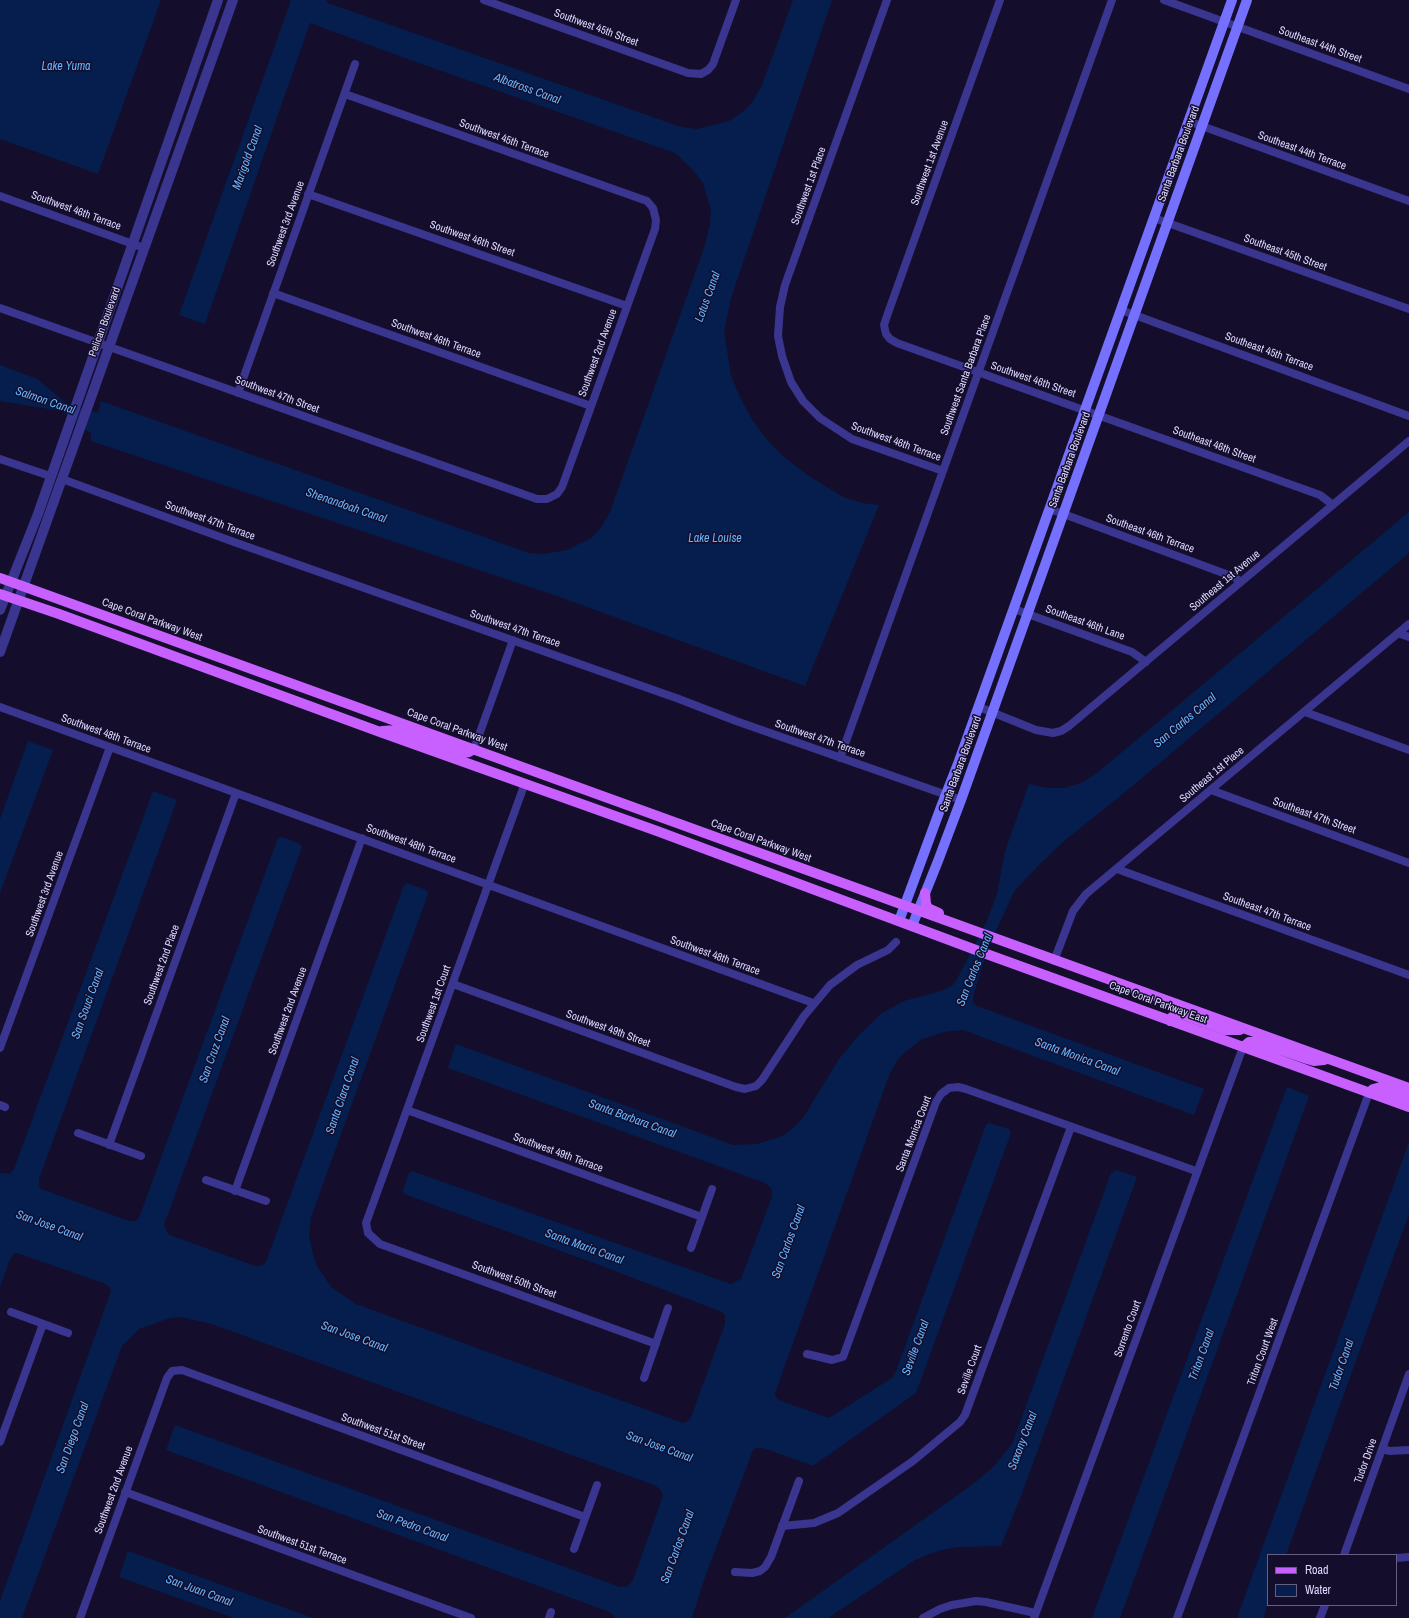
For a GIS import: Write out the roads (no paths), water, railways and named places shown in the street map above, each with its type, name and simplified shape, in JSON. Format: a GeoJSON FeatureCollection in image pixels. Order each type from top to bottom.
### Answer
{"type":"FeatureCollection","features":[{"type":"Feature","properties":{"kind":"main road","name":"Santa Barbara Boulevard"},"geometry":{"type":"LineString","coordinates":[[899,921],[979,707],[1232,0]]}},
{"type":"Feature","properties":{"kind":"main road","name":"Santa Barbara Boulevard"},"geometry":{"type":"LineString","coordinates":[[912,926],[961,800],[1247,0]]}},
{"type":"Feature","properties":{"kind":"main road","name":"Cape Coral Parkway West"},"geometry":{"type":"LineString","coordinates":[[0,578],[905,906]]}},
{"type":"Feature","properties":{"kind":"main road"},"geometry":{"type":"LineString","coordinates":[[3,595],[657,831],[899,921]]}},
{"type":"Feature","properties":{"kind":"main road"},"geometry":{"type":"LineString","coordinates":[[380,732],[397,730],[463,753],[474,749]]}},
{"type":"Feature","properties":{"kind":"main road"},"geometry":{"type":"LineString","coordinates":[[525,783],[531,780],[539,780],[606,804],[618,802]]}},
{"type":"Feature","properties":{"kind":"main road"},"geometry":{"type":"LineString","coordinates":[[657,831],[676,832],[737,854],[747,854],[752,850]]}},
{"type":"Feature","properties":{"kind":"main road"},"geometry":{"type":"LineString","coordinates":[[925,893],[926,904],[930,909],[977,930]]}},
{"type":"Feature","properties":{"kind":"main road"},"geometry":{"type":"LineString","coordinates":[[905,906],[977,930]]}},
{"type":"Feature","properties":{"kind":"main road","name":"Cape Coral Parkway East"},"geometry":{"type":"LineString","coordinates":[[899,921],[1409,1107]]}},
{"type":"Feature","properties":{"kind":"main road","name":"Cape Coral Parkway East"},"geometry":{"type":"LineString","coordinates":[[977,930],[1054,961],[1409,1088]]}},
{"type":"Feature","properties":{"kind":"main road"},"geometry":{"type":"LineString","coordinates":[[1170,1020],[1176,1014],[1182,1014],[1226,1030],[1237,1031],[1246,1029]]}},
{"type":"Feature","properties":{"kind":"main road"},"geometry":{"type":"LineString","coordinates":[[1242,1047],[1249,1042],[1258,1042],[1307,1060],[1314,1061],[1328,1059]]}},
{"type":"Feature","properties":{"kind":"main road"},"geometry":{"type":"LineString","coordinates":[[1369,1093],[1373,1088],[1381,1087],[1409,1097]]}},
{"type":"Feature","properties":{"kind":"street","name":"Pelican Boulevard"},"geometry":{"type":"LineString","coordinates":[[0,610],[3,595],[11,582],[98,343],[218,0]]}},
{"type":"Feature","properties":{"kind":"street","name":"Pelican Boulevard"},"geometry":{"type":"LineString","coordinates":[[0,652],[232,0]]}},
{"type":"Feature","properties":{"kind":"street","name":"Southwest 45th Street"},"geometry":{"type":"LineString","coordinates":[[484,0],[688,73],[701,74],[708,70],[713,64],[736,0]]}},
{"type":"Feature","properties":{"kind":"street","name":"Southwest 1st Place"},"geometry":{"type":"LineString","coordinates":[[791,382],[782,356],[778,336],[778,316],[782,296],[887,0]]}},
{"type":"Feature","properties":{"kind":"street","name":"Southwest 1st Avenue"},"geometry":{"type":"LineString","coordinates":[[886,334],[884,325],[888,313],[1000,0]]}},
{"type":"Feature","properties":{"kind":"street","name":"Southwest Santa Barbara Place"},"geometry":{"type":"LineString","coordinates":[[840,758],[1112,0]]}},
{"type":"Feature","properties":{"kind":"street","name":"Southeast 44th Street"},"geometry":{"type":"LineString","coordinates":[[1164,0],[1409,88]]}},
{"type":"Feature","properties":{"kind":"street","name":"Southwest 3rd Avenue"},"geometry":{"type":"LineString","coordinates":[[238,392],[355,64]]}},
{"type":"Feature","properties":{"kind":"street","name":"Southwest 45th Terrace"},"geometry":{"type":"LineString","coordinates":[[345,94],[647,201],[653,208]]}},
{"type":"Feature","properties":{"kind":"street","name":"Southeast 44th Terrace"},"geometry":{"type":"LineString","coordinates":[[1188,121],[1409,201]]}},
{"type":"Feature","properties":{"kind":"street","name":"Southwest 46th Street"},"geometry":{"type":"LineString","coordinates":[[308,194],[627,306]]}},
{"type":"Feature","properties":{"kind":"street","name":"Southwest 46th Terrace"},"geometry":{"type":"LineString","coordinates":[[0,196],[144,248]]}},
{"type":"Feature","properties":{"kind":"street","name":"Southwest 2nd Avenue"},"geometry":{"type":"LineString","coordinates":[[547,499],[557,494],[562,487],[655,229],[656,220],[653,208]]}},
{"type":"Feature","properties":{"kind":"street","name":"Southeast 45th Street"},"geometry":{"type":"LineString","coordinates":[[1154,218],[1409,310]]}},
{"type":"Feature","properties":{"kind":"street","name":"Southwest 46th Terrace"},"geometry":{"type":"LineString","coordinates":[[273,293],[591,406]]}},
{"type":"Feature","properties":{"kind":"street","name":"Southwest 47th Street"},"geometry":{"type":"LineString","coordinates":[[0,308],[537,499],[547,499]]}},
{"type":"Feature","properties":{"kind":"street","name":"Southeast 45th Terrace"},"geometry":{"type":"LineString","coordinates":[[1121,310],[1409,416]]}},
{"type":"Feature","properties":{"kind":"street","name":"Southwest 46th Street"},"geometry":{"type":"LineString","coordinates":[[886,334],[896,343],[1085,410]]}},
{"type":"Feature","properties":{"kind":"street","name":"Southwest 46th Terrace"},"geometry":{"type":"LineString","coordinates":[[791,382],[803,401],[812,411],[827,424],[844,435],[943,471]]}},
{"type":"Feature","properties":{"kind":"street","name":"Southeast 46th Street"},"geometry":{"type":"LineString","coordinates":[[1085,410],[1320,495],[1333,506]]}},
{"type":"Feature","properties":{"kind":"street"},"geometry":{"type":"LineString","coordinates":[[62,479],[59,464],[64,437]]}},
{"type":"Feature","properties":{"kind":"street","name":"Southeast 1st Avenue"},"geometry":{"type":"LineString","coordinates":[[992,713],[1036,730],[1053,733],[1061,731],[1069,726],[1409,441]]}},
{"type":"Feature","properties":{"kind":"street"},"geometry":{"type":"LineString","coordinates":[[0,458],[50,476]]}},
{"type":"Feature","properties":{"kind":"street","name":"Southwest 47th Terrace"},"geometry":{"type":"LineString","coordinates":[[62,479],[256,550],[961,800]]}},
{"type":"Feature","properties":{"kind":"street","name":"Southeast 46th Terrace"},"geometry":{"type":"LineString","coordinates":[[1050,509],[1234,577],[1241,582]]}},
{"type":"Feature","properties":{"kind":"street","name":"Southeast 46th Lane"},"geometry":{"type":"LineString","coordinates":[[1014,608],[1132,652],[1146,662]]}},
{"type":"Feature","properties":{"kind":"street","name":"Southeast 1st Place"},"geometry":{"type":"LineString","coordinates":[[1054,961],[1073,911],[1086,894],[1409,624]]}},
{"type":"Feature","properties":{"kind":"street"},"geometry":{"type":"LineString","coordinates":[[1398,633],[1409,637]]}},
{"type":"Feature","properties":{"kind":"street"},"geometry":{"type":"LineString","coordinates":[[474,749],[513,640]]}},
{"type":"Feature","properties":{"kind":"street","name":"Southwest 48th Terrace"},"geometry":{"type":"LineString","coordinates":[[0,707],[813,1003]]}},
{"type":"Feature","properties":{"kind":"street"},"geometry":{"type":"LineString","coordinates":[[979,707],[992,713]]}},
{"type":"Feature","properties":{"kind":"street"},"geometry":{"type":"LineString","coordinates":[[1304,712],[1409,750]]}},
{"type":"Feature","properties":{"kind":"street","name":"Southwest 3rd Avenue"},"geometry":{"type":"LineString","coordinates":[[0,1048],[110,747]]}},
{"type":"Feature","properties":{"kind":"street","name":"Southwest 1st Court"},"geometry":{"type":"LineString","coordinates":[[368,1232],[366,1223],[525,783]]}},
{"type":"Feature","properties":{"kind":"street","name":"Southeast 47th Street"},"geometry":{"type":"LineString","coordinates":[[1211,790],[1409,863]]}},
{"type":"Feature","properties":{"kind":"street","name":"Southwest 2nd Place"},"geometry":{"type":"LineString","coordinates":[[109,1145],[236,793]]}},
{"type":"Feature","properties":{"kind":"street","name":"Southwest 2nd Avenue"},"geometry":{"type":"LineString","coordinates":[[234,1191],[362,838]]}},
{"type":"Feature","properties":{"kind":"street","name":"Southeast 47th Terrace"},"geometry":{"type":"LineString","coordinates":[[1117,869],[1409,975]]}},
{"type":"Feature","properties":{"kind":"street"},"geometry":{"type":"LineString","coordinates":[[813,1003],[843,974],[888,950],[896,942]]}},
{"type":"Feature","properties":{"kind":"street","name":"Southwest 49th Street"},"geometry":{"type":"LineString","coordinates":[[453,984],[745,1089],[756,1086],[762,1080],[782,1047],[813,1003]]}},
{"type":"Feature","properties":{"kind":"street","name":"Sorrento Court"},"geometry":{"type":"LineString","coordinates":[[1034,1615],[1242,1047]]}},
{"type":"Feature","properties":{"kind":"street","name":"Santa Monica Court"},"geometry":{"type":"LineString","coordinates":[[807,1354],[832,1360],[843,1357],[936,1102],[941,1094],[949,1088],[958,1087],[966,1089],[1196,1171]]}},
{"type":"Feature","properties":{"kind":"street","name":"Triton Court West"},"geometry":{"type":"LineString","coordinates":[[1177,1618],[1369,1093]]}},
{"type":"Feature","properties":{"kind":"street","name":"Southwest 49th Terrace"},"geometry":{"type":"LineString","coordinates":[[407,1110],[702,1217]]}},
{"type":"Feature","properties":{"kind":"street","name":"Seville Court"},"geometry":{"type":"LineString","coordinates":[[782,1526],[814,1523],[834,1515],[912,1461],[960,1422],[965,1414],[1071,1127]]}},
{"type":"Feature","properties":{"kind":"street"},"geometry":{"type":"LineString","coordinates":[[78,1133],[141,1156]]}},
{"type":"Feature","properties":{"kind":"street"},"geometry":{"type":"LineString","coordinates":[[206,1180],[266,1201]]}},
{"type":"Feature","properties":{"kind":"street"},"geometry":{"type":"LineString","coordinates":[[691,1248],[712,1189]]}},
{"type":"Feature","properties":{"kind":"street","name":"Southwest 50th Street"},"geometry":{"type":"LineString","coordinates":[[368,1232],[380,1244],[656,1344]]}},
{"type":"Feature","properties":{"kind":"street"},"geometry":{"type":"LineString","coordinates":[[644,1378],[668,1308]]}},
{"type":"Feature","properties":{"kind":"street"},"geometry":{"type":"LineString","coordinates":[[11,1312],[68,1333]]}},
{"type":"Feature","properties":{"kind":"street"},"geometry":{"type":"LineString","coordinates":[[0,1442],[43,1324]]}},
{"type":"Feature","properties":{"kind":"street","name":"Southwest 51st Street"},"geometry":{"type":"LineString","coordinates":[[172,1371],[182,1370],[585,1517]]}},
{"type":"Feature","properties":{"kind":"street","name":"Southwest 2nd Avenue"},"geometry":{"type":"LineString","coordinates":[[80,1618],[167,1378],[172,1371]]}},
{"type":"Feature","properties":{"kind":"street","name":"Tudor Drive"},"geometry":{"type":"LineString","coordinates":[[1344,1554],[1409,1374]]}},
{"type":"Feature","properties":{"kind":"street"},"geometry":{"type":"LineString","coordinates":[[1382,1449],[1390,1451],[1409,1450]]}},
{"type":"Feature","properties":{"kind":"street"},"geometry":{"type":"LineString","coordinates":[[734,1572],[752,1573],[760,1571],[765,1567],[771,1557],[799,1481]]}},
{"type":"Feature","properties":{"kind":"street"},"geometry":{"type":"LineString","coordinates":[[574,1549],[597,1485]]}},
{"type":"Feature","properties":{"kind":"street","name":"Southwest 51st Terrace"},"geometry":{"type":"LineString","coordinates":[[125,1492],[471,1618]]}},
{"type":"Feature","properties":{"kind":"street"},"geometry":{"type":"LineString","coordinates":[[1397,1558],[1409,1557]]}},
{"type":"Feature","properties":{"kind":"street"},"geometry":{"type":"LineString","coordinates":[[923,1618],[940,1609],[952,1605],[976,1601],[986,1602],[1034,1615]]}},
{"type":"Feature","properties":{"kind":"street"},"geometry":{"type":"LineString","coordinates":[[1320,1618],[1325,1606]]}},
{"type":"Feature","properties":{"kind":"water","name":"Lake Yuma"},"geometry":{"type":"Polygon","coordinates":[[[0,0],[161,0],[98,174],[0,139],[0,0]]]}},
{"type":"Feature","properties":{"kind":"water"},"geometry":{"type":"Polygon","coordinates":[[[291,0],[326,0],[328,3],[681,127],[697,129],[729,121],[752,103],[762,85],[793,0],[832,0],[731,298],[724,331],[731,376],[751,418],[768,441],[784,457],[809,476],[843,497],[863,503],[879,505],[805,686],[554,595],[91,441],[91,433],[61,411],[0,401],[0,365],[37,379],[66,403],[98,413],[101,401],[529,553],[543,554],[567,550],[591,538],[601,528],[610,512],[705,245],[710,224],[711,210],[703,183],[693,170],[675,153],[310,23],[205,324],[179,315],[291,0]]]}},
{"type":"Feature","properties":{"kind":"water"},"geometry":{"type":"Polygon","coordinates":[[[1409,512],[1409,553],[1130,788],[1063,842],[1041,863],[1015,890],[998,926],[983,964],[973,997],[973,1002],[977,1006],[1204,1089],[1194,1115],[963,1030],[944,1032],[922,1039],[898,1059],[890,1073],[775,1393],[776,1398],[781,1401],[829,1418],[892,1378],[896,1371],[986,1125],[989,1123],[1009,1129],[1011,1133],[916,1393],[814,1465],[763,1448],[756,1448],[753,1450],[705,1577],[692,1618],[615,1618],[607,1611],[166,1450],[175,1425],[620,1587],[628,1586],[633,1580],[663,1496],[660,1489],[654,1485],[212,1324],[180,1317],[170,1318],[139,1329],[122,1346],[22,1618],[0,1618],[0,1601],[111,1291],[106,1284],[17,1253],[10,1259],[0,1287],[0,1173],[10,1174],[14,1169],[153,791],[177,800],[39,1179],[39,1186],[41,1189],[129,1221],[135,1221],[139,1218],[278,838],[282,837],[300,844],[302,847],[164,1225],[166,1230],[170,1235],[255,1266],[263,1265],[266,1262],[404,885],[407,883],[426,890],[428,894],[311,1217],[309,1235],[317,1266],[331,1287],[356,1304],[683,1423],[688,1421],[691,1417],[725,1324],[725,1315],[722,1312],[602,1266],[404,1194],[403,1190],[409,1173],[412,1171],[731,1284],[741,1279],[772,1197],[772,1189],[765,1183],[448,1068],[456,1044],[733,1145],[757,1144],[780,1137],[790,1131],[803,1118],[839,1059],[858,1036],[882,1013],[904,1001],[941,991],[953,985],[986,923],[997,894],[1005,851],[1029,784],[1047,788],[1064,788],[1081,783],[1097,773],[1409,512]]]}},
{"type":"Feature","properties":{"kind":"water"},"geometry":{"type":"Polygon","coordinates":[[[28,741],[53,750],[0,893],[0,819],[28,741]]]}},
{"type":"Feature","properties":{"kind":"water","name":"Triton Canal"},"geometry":{"type":"Polygon","coordinates":[[[1287,1087],[1309,1096],[1120,1618],[1092,1618],[1287,1087]]]}},
{"type":"Feature","properties":{"kind":"water","name":"Tudor Canal"},"geometry":{"type":"Polygon","coordinates":[[[1409,1142],[1409,1214],[1286,1554],[1267,1554],[1267,1606],[1263,1618],[1237,1618],[1409,1142]]]}},
{"type":"Feature","properties":{"kind":"water","name":"Saxony Canal"},"geometry":{"type":"Polygon","coordinates":[[[1116,1170],[1137,1177],[1024,1488],[1001,1546],[960,1547],[945,1549],[930,1554],[915,1560],[828,1618],[785,1618],[977,1481],[995,1465],[1012,1444],[1111,1173],[1116,1170]]]}},
{"type":"Feature","properties":{"kind":"water","name":"San Juan Canal"},"geometry":{"type":"Polygon","coordinates":[[[128,1551],[313,1618],[234,1618],[119,1577],[128,1551]]]}},
{"type":"Feature","properties":{"kind":"water label","name":"Albatross Canal"},"geometry":{"type":"Point","coordinates":[527,89]}},
{"type":"Feature","properties":{"kind":"water label","name":"Marigold Canal"},"geometry":{"type":"Point","coordinates":[248,158]}},
{"type":"Feature","properties":{"kind":"water label","name":"Lotus Canal"},"geometry":{"type":"Point","coordinates":[708,297]}},
{"type":"Feature","properties":{"kind":"water label","name":"Salmon Canal"},"geometry":{"type":"Point","coordinates":[45,401]}},
{"type":"Feature","properties":{"kind":"water label","name":"Shenandoah Canal"},"geometry":{"type":"Point","coordinates":[346,506]}},
{"type":"Feature","properties":{"kind":"water label","name":"Lake Louise"},"geometry":{"type":"Point","coordinates":[715,539]}},
{"type":"Feature","properties":{"kind":"water label","name":"San Carlos Canal"},"geometry":{"type":"Point","coordinates":[1185,721]}},
{"type":"Feature","properties":{"kind":"water label","name":"San Carlos Canal"},"geometry":{"type":"Point","coordinates":[975,970]}},
{"type":"Feature","properties":{"kind":"water label","name":"San Souci Canal"},"geometry":{"type":"Point","coordinates":[88,1004]}},
{"type":"Feature","properties":{"kind":"water label","name":"San Cruz Canal"},"geometry":{"type":"Point","coordinates":[215,1050]}},
{"type":"Feature","properties":{"kind":"water label","name":"Santa Monica Canal"},"geometry":{"type":"Point","coordinates":[1077,1057]}},
{"type":"Feature","properties":{"kind":"water label","name":"Santa Clara Canal"},"geometry":{"type":"Point","coordinates":[343,1096]}},
{"type":"Feature","properties":{"kind":"water label","name":"Santa Barbara Canal"},"geometry":{"type":"Point","coordinates":[632,1119]}},
{"type":"Feature","properties":{"kind":"water label","name":"San Jose Canal"},"geometry":{"type":"Point","coordinates":[49,1226]}},
{"type":"Feature","properties":{"kind":"water label","name":"San Carlos Canal"},"geometry":{"type":"Point","coordinates":[789,1242]}},
{"type":"Feature","properties":{"kind":"water label","name":"Santa Maria Canal"},"geometry":{"type":"Point","coordinates":[584,1247]}},
{"type":"Feature","properties":{"kind":"water label","name":"San Jose Canal"},"geometry":{"type":"Point","coordinates":[354,1337]}},
{"type":"Feature","properties":{"kind":"water label","name":"Seville Canal"},"geometry":{"type":"Point","coordinates":[916,1348]}},
{"type":"Feature","properties":{"kind":"water label","name":"San Diego Canal"},"geometry":{"type":"Point","coordinates":[73,1438]}},
{"type":"Feature","properties":{"kind":"water label","name":"San Jose Canal"},"geometry":{"type":"Point","coordinates":[659,1447]}},
{"type":"Feature","properties":{"kind":"water label","name":"San Pedro Canal"},"geometry":{"type":"Point","coordinates":[412,1526]}},
{"type":"Feature","properties":{"kind":"water label","name":"San Carlos Canal"},"geometry":{"type":"Point","coordinates":[678,1547]}}]}
